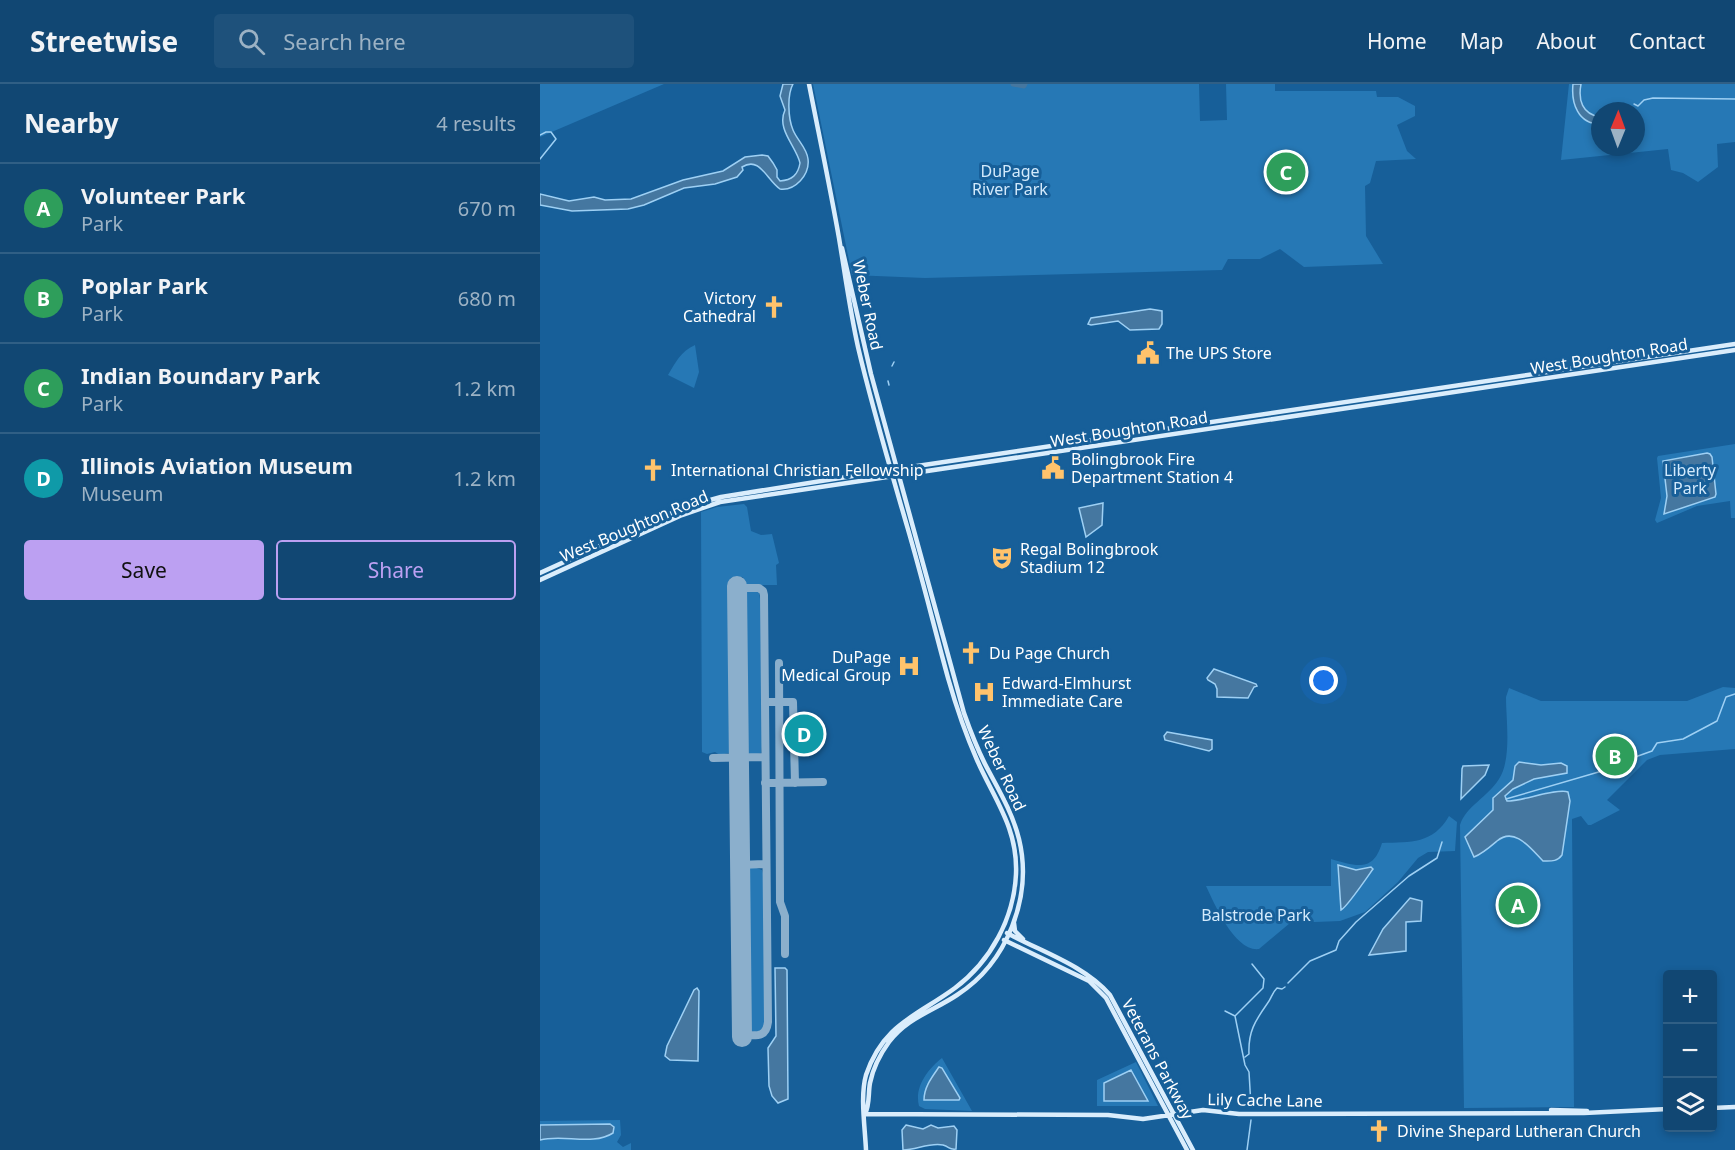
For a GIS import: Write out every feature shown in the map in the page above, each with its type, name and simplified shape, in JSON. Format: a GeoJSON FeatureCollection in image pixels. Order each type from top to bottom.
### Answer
{"type":"FeatureCollection","features":[{"type":"Feature","properties":{"kind":"main road","name":"Weber Road"},"geometry":{"type":"LineString","coordinates":[[809,84],[858,346],[890,470],[963,727],[1006,817],[1015,856],[1015,886],[1010,913],[999,938],[968,977],[903,1021],[881,1045],[870,1066],[865,1081],[863,1107],[866,1150]]}},
{"type":"Feature","properties":{"kind":"main road","name":"Weber Road"},"geometry":{"type":"LineString","coordinates":[[840,241],[846,258],[871,374],[964,713],[984,762],[1010,810],[1020,842],[1022,872],[1021,896],[1005,941],[976,979],[957,995],[910,1021],[890,1041],[881,1054],[873,1075],[865,1114]]}},
{"type":"Feature","properties":{"kind":"main road","name":"West Boughton Road"},"geometry":{"type":"LineString","coordinates":[[540,573],[668,515],[705,501],[890,470],[1735,344]]}},
{"type":"Feature","properties":{"kind":"main road","name":"West Boughton Road"},"geometry":{"type":"LineString","coordinates":[[540,580],[642,532],[706,506],[1735,350]]}},
{"type":"Feature","properties":{"kind":"main road"},"geometry":{"type":"LineString","coordinates":[[909,535],[912,537],[916,550],[920,552]]}},
{"type":"Feature","properties":{"kind":"main road"},"geometry":{"type":"LineString","coordinates":[[1014,920],[1016,931],[1030,944]]}},
{"type":"Feature","properties":{"kind":"main road","name":"Veterans Parkway"},"geometry":{"type":"LineString","coordinates":[[1002,931],[1091,977],[1110,995],[1187,1150]]}},
{"type":"Feature","properties":{"kind":"main road","name":"Veterans Parkway"},"geometry":{"type":"LineString","coordinates":[[999,938],[1089,981],[1105,997],[1193,1150]]}},
{"type":"Feature","properties":{"kind":"main road"},"geometry":{"type":"LineString","coordinates":[[1717,1108],[1735,1107]]}},
{"type":"Feature","properties":{"kind":"main road","name":"Lily Cache Lane"},"geometry":{"type":"LineString","coordinates":[[865,1114],[1108,1115],[1143,1119],[1203,1110],[1239,1114],[1663,1109]]}},
{"type":"Feature","properties":{"kind":"green space"},"geometry":{"type":"Polygon","coordinates":[[[540,84],[664,84],[540,137],[540,84]]]}},
{"type":"Feature","properties":{"kind":"green space","name":"DuPage River Park"},"geometry":{"type":"Polygon","coordinates":[[[813,84],[1199,84],[1200,121],[1227,120],[1226,84],[1275,84],[1275,91],[1376,91],[1377,97],[1398,97],[1415,106],[1415,116],[1397,125],[1407,151],[1416,159],[1376,161],[1370,183],[1365,186],[1366,236],[1383,264],[1304,267],[1280,249],[1260,259],[1228,259],[1222,270],[925,278],[852,275],[813,84]]]}},
{"type":"Feature","properties":{"kind":"green space"},"geometry":{"type":"Polygon","coordinates":[[[1569,84],[1735,84],[1735,142],[1717,144],[1718,167],[1698,182],[1683,173],[1671,170],[1668,149],[1645,151],[1645,102],[1591,102],[1591,156],[1600,156],[1561,160],[1569,84]]]}},
{"type":"Feature","properties":{"kind":"green space"},"geometry":{"type":"Polygon","coordinates":[[[695,345],[699,372],[694,388],[668,375],[682,354],[695,345]]]}},
{"type":"Feature","properties":{"kind":"green space","name":"Liberty Park"},"geometry":{"type":"Polygon","coordinates":[[[1735,444],[1735,518],[1731,518],[1730,501],[1697,506],[1657,523],[1655,520],[1661,498],[1658,456],[1735,444]]]}},
{"type":"Feature","properties":{"kind":"green space"},"geometry":{"type":"Polygon","coordinates":[[[744,504],[747,507],[751,531],[761,535],[772,534],[779,563],[776,565],[777,585],[744,585],[743,577],[730,578],[733,752],[720,755],[715,752],[707,754],[702,752],[701,512],[717,507],[744,504]]]}},
{"type":"Feature","properties":{"kind":"green space"},"geometry":{"type":"Polygon","coordinates":[[[759,592],[762,613],[762,747],[761,753],[754,755],[745,753],[743,593],[759,592]]]}},
{"type":"Feature","properties":{"kind":"green space"},"geometry":{"type":"Polygon","coordinates":[[[1723,687],[1735,688],[1735,749],[1660,755],[1647,760],[1607,800],[1620,810],[1591,825],[1588,825],[1581,816],[1572,819],[1574,1107],[1464,1108],[1460,825],[1467,812],[1494,785],[1503,771],[1507,750],[1506,697],[1509,688],[1541,701],[1687,701],[1723,687]]]}},
{"type":"Feature","properties":{"kind":"green space","name":"Balstrode Park"},"geometry":{"type":"Polygon","coordinates":[[[1449,816],[1457,822],[1455,851],[1428,852],[1418,858],[1398,882],[1365,912],[1340,921],[1290,923],[1259,949],[1250,948],[1234,935],[1220,915],[1206,886],[1331,886],[1331,859],[1356,865],[1368,863],[1374,859],[1382,843],[1420,840],[1428,837],[1443,825],[1449,816]]]}},
{"type":"Feature","properties":{"kind":"green space"},"geometry":{"type":"Polygon","coordinates":[[[754,867],[762,870],[764,876],[766,992],[766,1023],[764,1030],[755,1032],[747,1030],[746,869],[754,867]]]}},
{"type":"Feature","properties":{"kind":"green space"},"geometry":{"type":"Polygon","coordinates":[[[942,1058],[972,1111],[925,1109],[919,1106],[920,1085],[932,1067],[942,1058]]]}},
{"type":"Feature","properties":{"kind":"green space"},"geometry":{"type":"Polygon","coordinates":[[[1136,1062],[1158,1106],[1097,1106],[1097,1080],[1136,1062]]]}},
{"type":"Feature","properties":{"kind":"green space"},"geometry":{"type":"Polygon","coordinates":[[[620,1120],[621,1135],[617,1142],[623,1147],[631,1143],[631,1150],[540,1150],[540,1121],[620,1120]]]}},
{"type":"Feature","properties":{"kind":"shaded area"},"geometry":{"type":"Polygon","coordinates":[[[783,84],[793,84],[789,100],[790,119],[808,159],[807,171],[796,185],[780,189],[758,166],[748,164],[742,167],[743,170],[737,177],[715,184],[684,188],[644,205],[628,209],[572,211],[540,205],[540,194],[569,201],[594,197],[605,200],[631,199],[683,180],[723,171],[745,157],[762,155],[768,156],[773,163],[780,181],[791,178],[798,171],[800,163],[783,124],[785,110],[780,96],[783,84]]]}},
{"type":"Feature","properties":{"kind":"shaded area"},"geometry":{"type":"Polygon","coordinates":[[[1573,84],[1581,84],[1581,101],[1591,114],[1591,122],[1578,111],[1573,84]]]}},
{"type":"Feature","properties":{"kind":"shaded area"},"geometry":{"type":"Polygon","coordinates":[[[1150,309],[1162,311],[1162,324],[1159,329],[1130,330],[1118,321],[1088,324],[1091,318],[1150,309]]]}},
{"type":"Feature","properties":{"kind":"shaded area"},"geometry":{"type":"Polygon","coordinates":[[[1707,453],[1712,457],[1715,497],[1664,514],[1667,496],[1663,461],[1707,453]]]}},
{"type":"Feature","properties":{"kind":"shaded area"},"geometry":{"type":"Polygon","coordinates":[[[1103,503],[1102,525],[1086,537],[1079,508],[1103,503]]]}},
{"type":"Feature","properties":{"kind":"shaded area"},"geometry":{"type":"Polygon","coordinates":[[[1214,669],[1257,686],[1248,698],[1217,697],[1215,684],[1207,678],[1214,669]]]}},
{"type":"Feature","properties":{"kind":"shaded area"},"geometry":{"type":"Polygon","coordinates":[[[1167,732],[1212,740],[1212,749],[1209,751],[1165,740],[1164,736],[1167,732]]]}},
{"type":"Feature","properties":{"kind":"shaded area"},"geometry":{"type":"Polygon","coordinates":[[[1519,762],[1541,765],[1561,763],[1567,766],[1567,773],[1534,779],[1513,789],[1505,796],[1507,801],[1510,801],[1568,792],[1570,801],[1562,855],[1556,860],[1543,861],[1528,845],[1510,836],[1497,841],[1474,857],[1465,837],[1493,810],[1493,798],[1513,780],[1515,766],[1519,762]]]}},
{"type":"Feature","properties":{"kind":"shaded area"},"geometry":{"type":"Polygon","coordinates":[[[1489,765],[1485,775],[1461,799],[1463,766],[1489,765]]]}},
{"type":"Feature","properties":{"kind":"shaded area"},"geometry":{"type":"Polygon","coordinates":[[[1338,865],[1356,870],[1371,867],[1373,869],[1341,910],[1338,865]]]}},
{"type":"Feature","properties":{"kind":"shaded area"},"geometry":{"type":"Polygon","coordinates":[[[1410,898],[1422,901],[1421,921],[1406,922],[1406,951],[1369,955],[1383,929],[1410,898]]]}},
{"type":"Feature","properties":{"kind":"shaded area"},"geometry":{"type":"Polygon","coordinates":[[[775,968],[787,970],[788,1099],[778,1103],[772,1096],[769,1086],[768,1048],[776,1036],[775,968]]]}},
{"type":"Feature","properties":{"kind":"shaded area"},"geometry":{"type":"Polygon","coordinates":[[[697,988],[699,991],[698,1061],[670,1060],[665,1056],[667,1046],[697,988]]]}},
{"type":"Feature","properties":{"kind":"shaded area"},"geometry":{"type":"Polygon","coordinates":[[[939,1067],[942,1068],[960,1098],[959,1100],[924,1100],[927,1086],[939,1067]]]}},
{"type":"Feature","properties":{"kind":"shaded area"},"geometry":{"type":"Polygon","coordinates":[[[1131,1070],[1148,1101],[1104,1101],[1104,1083],[1131,1070]]]}},
{"type":"Feature","properties":{"kind":"shaded area"},"geometry":{"type":"Polygon","coordinates":[[[610,1124],[614,1127],[613,1133],[605,1137],[540,1140],[540,1125],[610,1124]]]}},
{"type":"Feature","properties":{"kind":"shaded area"},"geometry":{"type":"Polygon","coordinates":[[[906,1125],[923,1129],[931,1125],[938,1128],[954,1126],[957,1130],[956,1149],[938,1144],[903,1150],[902,1130],[906,1125]]]}},
{"type":"Feature","properties":{"kind":"waterway"},"geometry":{"type":"LineString","coordinates":[[1013,84],[1024,86],[1025,84]]}},
{"type":"Feature","properties":{"kind":"waterway"},"geometry":{"type":"LineString","coordinates":[[1642,102],[1653,98],[1735,99]]}},
{"type":"Feature","properties":{"kind":"waterway"},"geometry":{"type":"LineString","coordinates":[[540,135],[551,132],[556,139],[540,159]]}},
{"type":"Feature","properties":{"kind":"waterway"},"geometry":{"type":"LineString","coordinates":[[892,366],[894,362]]}},
{"type":"Feature","properties":{"kind":"waterway"},"geometry":{"type":"LineString","coordinates":[[888,381],[889,385]]}},
{"type":"Feature","properties":{"kind":"waterway"},"geometry":{"type":"LineString","coordinates":[[1506,799],[1626,764],[1652,751],[1657,743],[1683,739],[1717,721],[1726,697],[1735,694]]}},
{"type":"Feature","properties":{"kind":"waterway"},"geometry":{"type":"LineString","coordinates":[[1288,983],[1310,961],[1336,950],[1339,941],[1356,922],[1409,876],[1437,858],[1442,842]]}},
{"type":"Feature","properties":{"kind":"waterway"},"geometry":{"type":"LineString","coordinates":[[1235,1016],[1263,988],[1264,979],[1252,964]]}},
{"type":"Feature","properties":{"kind":"waterway"},"geometry":{"type":"LineString","coordinates":[[1245,1057],[1249,1054],[1251,1033],[1256,1021],[1275,990],[1285,987]]}},
{"type":"Feature","properties":{"kind":"waterway"},"geometry":{"type":"LineString","coordinates":[[1225,1011],[1235,1016],[1245,1065],[1249,1072],[1251,1106]]}},
{"type":"Feature","properties":{"kind":"waterway"},"geometry":{"type":"LineString","coordinates":[[1247,1150],[1251,1120]]}},
{"type":"Feature","properties":{"kind":"taxiway"},"geometry":{"type":"LineString","coordinates":[[737,588],[759,588],[764,595],[768,1022],[762,1034],[742,1035]]}},
{"type":"Feature","properties":{"kind":"taxiway"},"geometry":{"type":"LineString","coordinates":[[779,663],[780,902],[785,916],[785,954]]}},
{"type":"Feature","properties":{"kind":"taxiway"},"geometry":{"type":"LineString","coordinates":[[765,702],[793,702],[795,783]]}},
{"type":"Feature","properties":{"kind":"taxiway"},"geometry":{"type":"LineString","coordinates":[[713,758],[765,757]]}},
{"type":"Feature","properties":{"kind":"taxiway"},"geometry":{"type":"LineString","coordinates":[[765,783],[823,782]]}},
{"type":"Feature","properties":{"kind":"taxiway"},"geometry":{"type":"LineString","coordinates":[[740,865],[766,864]]}},
{"type":"Feature","properties":{"kind":"runway"},"geometry":{"type":"LineString","coordinates":[[737,586],[742,1037]]}},
{"type":"Feature","properties":{"kind":"place","name":"Indian Boundary Park"},"geometry":{"type":"Point","coordinates":[1286,172]}},
{"type":"Feature","properties":{"kind":"place","name":"Victory Cathedral"},"geometry":{"type":"Point","coordinates":[774,307]}},
{"type":"Feature","properties":{"kind":"place","name":"The UPS Store"},"geometry":{"type":"Point","coordinates":[1148,353]}},
{"type":"Feature","properties":{"kind":"place","name":"Bolingbrook Fire Department Station 4"},"geometry":{"type":"Point","coordinates":[1053,468]}},
{"type":"Feature","properties":{"kind":"place","name":"International Christian Fellowship"},"geometry":{"type":"Point","coordinates":[653,470]}},
{"type":"Feature","properties":{"kind":"place","name":"Regal Bolingbrook Stadium 12"},"geometry":{"type":"Point","coordinates":[1002,558]}},
{"type":"Feature","properties":{"kind":"place","name":"Du Page Church"},"geometry":{"type":"Point","coordinates":[971,653]}},
{"type":"Feature","properties":{"kind":"place","name":"DuPage Medical Group"},"geometry":{"type":"Point","coordinates":[909,666]}},
{"type":"Feature","properties":{"kind":"place","name":"Edward-Elmhurst Immediate Care"},"geometry":{"type":"Point","coordinates":[984,692]}},
{"type":"Feature","properties":{"kind":"place","name":"Illinois Aviation Museum"},"geometry":{"type":"Point","coordinates":[804,734]}},
{"type":"Feature","properties":{"kind":"place","name":"Poplar Park"},"geometry":{"type":"Point","coordinates":[1615,756]}},
{"type":"Feature","properties":{"kind":"place","name":"Volunteer Park"},"geometry":{"type":"Point","coordinates":[1518,905]}},
{"type":"Feature","properties":{"kind":"place","name":"Divine Shepard Lutheran Church"},"geometry":{"type":"Point","coordinates":[1379,1131]}}]}
